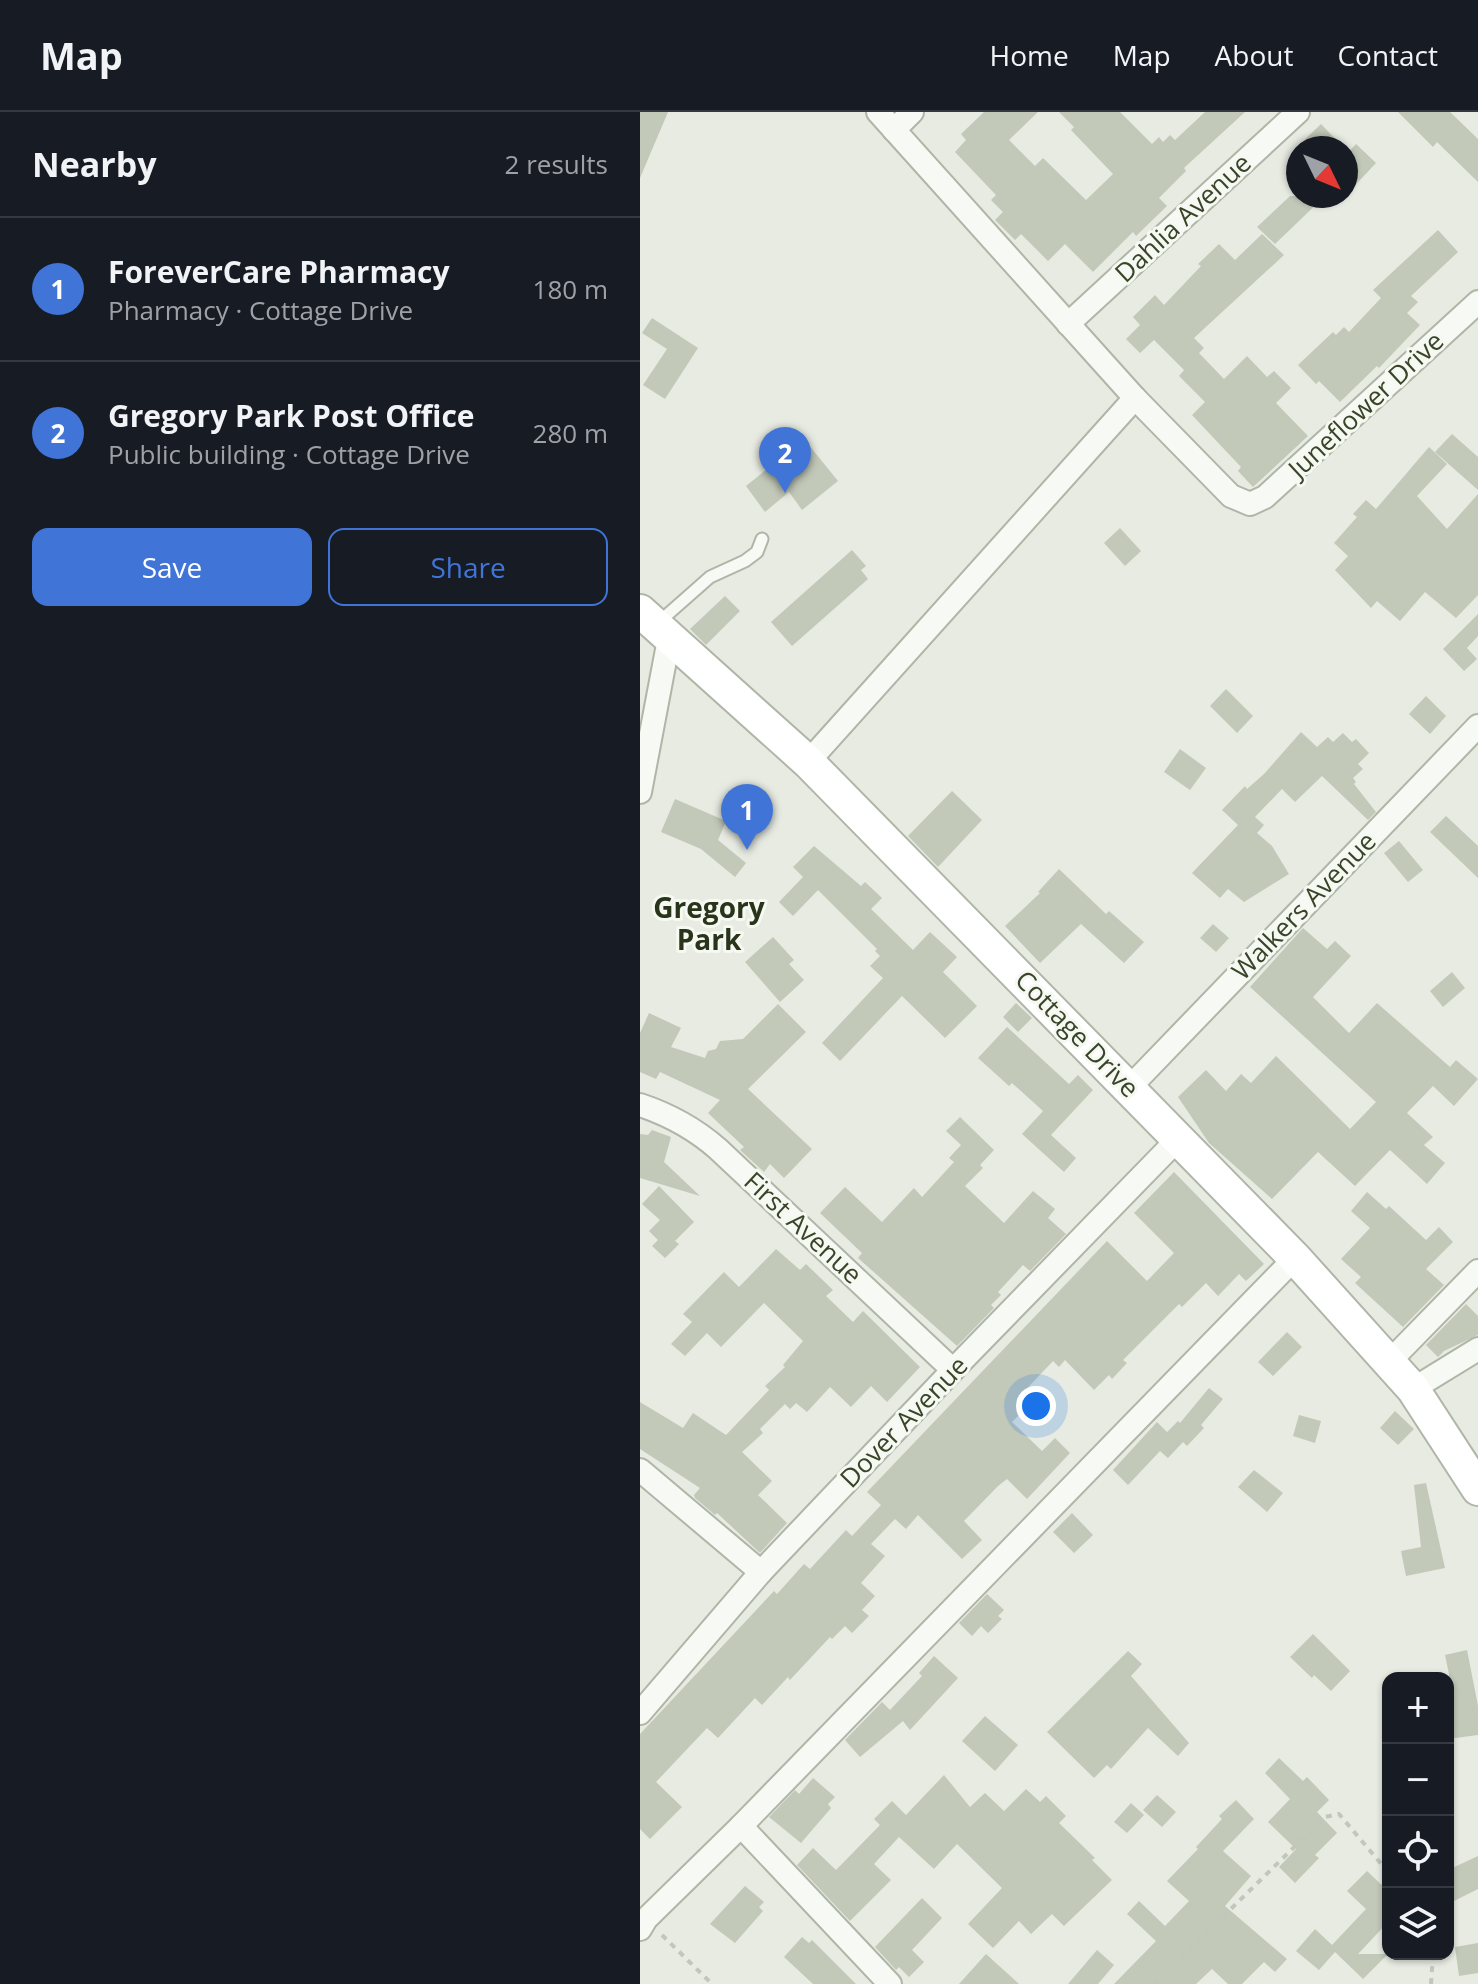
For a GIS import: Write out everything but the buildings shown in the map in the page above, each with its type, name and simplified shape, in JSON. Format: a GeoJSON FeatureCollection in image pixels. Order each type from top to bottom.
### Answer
{"type":"FeatureCollection","features":[{"type":"Feature","properties":{"kind":"street"},"geometry":{"type":"LineString","coordinates":[[808,762],[1135,398],[878,112]]}},
{"type":"Feature","properties":{"kind":"street"},"geometry":{"type":"LineString","coordinates":[[894,130],[912,112]]}},
{"type":"Feature","properties":{"kind":"street","name":"Dahlia Avenue"},"geometry":{"type":"LineString","coordinates":[[1068,324],[1298,112]]}},
{"type":"Feature","properties":{"kind":"street","name":"Juneflower Drive"},"geometry":{"type":"LineString","coordinates":[[1135,398],[1231,496],[1250,504],[1265,497],[1478,302]]}},
{"type":"Feature","properties":{"kind":"street"},"geometry":{"type":"LineString","coordinates":[[640,792],[655,625]]}},
{"type":"Feature","properties":{"kind":"street","name":"Cottage Drive"},"geometry":{"type":"LineString","coordinates":[[655,625],[808,762],[1295,1258],[1413,1389],[1478,1489]]}},
{"type":"Feature","properties":{"kind":"street","name":"Walkers Avenue"},"geometry":{"type":"LineString","coordinates":[[1130,1087],[1478,726]]}},
{"type":"Feature","properties":{"kind":"street","name":"First Avenue"},"geometry":{"type":"LineString","coordinates":[[640,1105],[668,1114],[707,1140],[953,1370]]}},
{"type":"Feature","properties":{"kind":"street","name":"Dover Avenue"},"geometry":{"type":"LineString","coordinates":[[640,1713],[761,1572],[1178,1139]]}},
{"type":"Feature","properties":{"kind":"street"},"geometry":{"type":"LineString","coordinates":[[643,1924],[1295,1258]]}},
{"type":"Feature","properties":{"kind":"street"},"geometry":{"type":"LineString","coordinates":[[1389,1362],[1478,1271]]}},
{"type":"Feature","properties":{"kind":"street"},"geometry":{"type":"LineString","coordinates":[[1413,1389],[1478,1349]]}},
{"type":"Feature","properties":{"kind":"street"},"geometry":{"type":"LineString","coordinates":[[640,1470],[761,1572]]}},
{"type":"Feature","properties":{"kind":"street"},"geometry":{"type":"LineString","coordinates":[[741,1826],[890,1984]]}},
{"type":"Feature","properties":{"kind":"lane"},"geometry":{"type":"LineString","coordinates":[[655,625],[710,577],[757,552],[762,539]]}},
{"type":"Feature","properties":{"kind":"path"},"geometry":{"type":"LineString","coordinates":[[1154,1984],[1325,1817],[1339,1814],[1382,1865]]}},
{"type":"Feature","properties":{"kind":"path"},"geometry":{"type":"LineString","coordinates":[[643,1924],[712,1984]]}},
{"type":"Feature","properties":{"kind":"path"},"geometry":{"type":"LineString","coordinates":[[1431,1984],[1433,1960]]}},
{"type":"Feature","properties":{"kind":"place","name":"Gregory Park Post Office"},"geometry":{"type":"Point","coordinates":[785,493]}},
{"type":"Feature","properties":{"kind":"place","name":"ForeverCare Pharmacy"},"geometry":{"type":"Point","coordinates":[747,850]}},
{"type":"Feature","properties":{"kind":"district","name":"Gregory Park"},"geometry":{"type":"Point","coordinates":[709,924]}}]}
